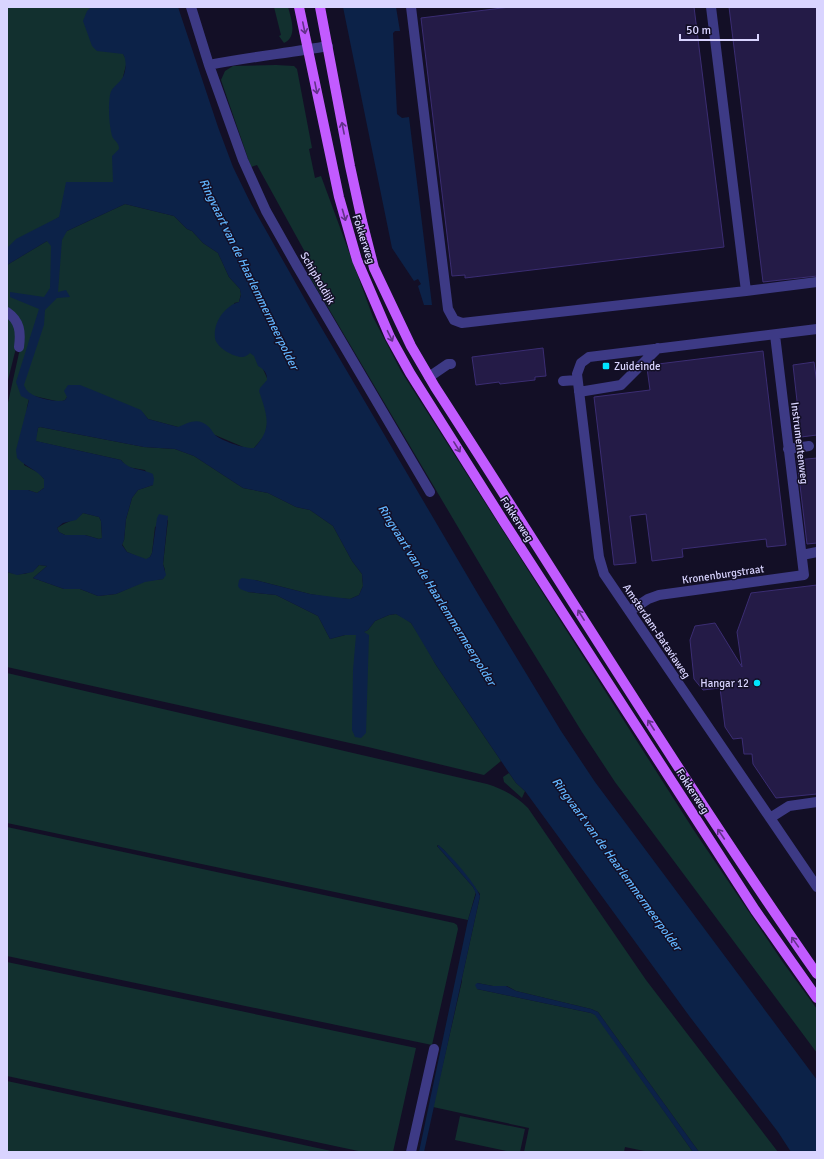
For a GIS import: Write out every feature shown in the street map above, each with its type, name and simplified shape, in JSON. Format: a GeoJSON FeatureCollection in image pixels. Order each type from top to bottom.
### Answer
{"type":"FeatureCollection","features":[{"type":"Feature","properties":{"kind":"main road","name":"Fokkerweg"},"geometry":{"type":"LineString","coordinates":[[299,7],[339,197],[357,260],[390,337],[410,373],[504,522],[738,883],[817,998]]}},
{"type":"Feature","properties":{"kind":"main road","name":"Fokkerweg"},"geometry":{"type":"LineString","coordinates":[[320,7],[350,166],[374,268],[411,346],[429,377],[714,823],[766,902],[817,974]]}},
{"type":"Feature","properties":{"kind":"street","name":"Schipholdijk"},"geometry":{"type":"LineString","coordinates":[[191,7],[209,65],[244,160],[266,211],[430,492]]}},
{"type":"Feature","properties":{"kind":"street"},"geometry":{"type":"LineString","coordinates":[[411,7],[448,309],[454,320],[462,323],[817,282]]}},
{"type":"Feature","properties":{"kind":"street"},"geometry":{"type":"LineString","coordinates":[[710,7],[746,291]]}},
{"type":"Feature","properties":{"kind":"street"},"geometry":{"type":"LineString","coordinates":[[209,65],[328,46]]}},
{"type":"Feature","properties":{"kind":"street"},"geometry":{"type":"LineString","coordinates":[[7,312],[15,319],[20,329],[19,347]]}},
{"type":"Feature","properties":{"kind":"street"},"geometry":{"type":"LineString","coordinates":[[579,392],[621,385],[658,348],[817,329]]}},
{"type":"Feature","properties":{"kind":"street","name":"Instrumentenweg"},"geometry":{"type":"LineString","coordinates":[[775,335],[802,555]]}},
{"type":"Feature","properties":{"kind":"street","name":"Amsterdam-Bataviaweg"},"geometry":{"type":"LineString","coordinates":[[658,348],[589,357],[580,363],[577,374],[599,557],[604,574],[817,887]]}},
{"type":"Feature","properties":{"kind":"street"},"geometry":{"type":"LineString","coordinates":[[429,377],[448,364],[451,364]]}},
{"type":"Feature","properties":{"kind":"street"},"geometry":{"type":"LineString","coordinates":[[563,381],[577,380]]}},
{"type":"Feature","properties":{"kind":"street"},"geometry":{"type":"LineString","coordinates":[[788,448],[809,446]]}},
{"type":"Feature","properties":{"kind":"street"},"geometry":{"type":"LineString","coordinates":[[802,555],[817,552]]}},
{"type":"Feature","properties":{"kind":"street","name":"Kronenburgstraat"},"geometry":{"type":"LineString","coordinates":[[630,611],[648,599],[659,595],[804,575],[802,555]]}},
{"type":"Feature","properties":{"kind":"street"},"geometry":{"type":"LineString","coordinates":[[770,818],[789,806],[817,802]]}},
{"type":"Feature","properties":{"kind":"street"},"geometry":{"type":"LineString","coordinates":[[411,1152],[434,1049]]}},
{"type":"Feature","properties":{"kind":"green space"},"geometry":{"type":"Polygon","coordinates":[[[7,7],[108,7],[124,56],[126,58],[126,65],[123,77],[119,149],[113,183],[7,250],[7,7]]]}},
{"type":"Feature","properties":{"kind":"green space"},"geometry":{"type":"Polygon","coordinates":[[[274,7],[288,7],[292,22],[292,32],[291,36],[284,43],[279,36],[281,35],[274,7]]]}},
{"type":"Feature","properties":{"kind":"green space"},"geometry":{"type":"Polygon","coordinates":[[[233,66],[294,66],[297,69],[312,148],[309,149],[315,178],[321,176],[373,317],[401,371],[693,829],[782,961],[817,1009],[817,1053],[615,782],[582,732],[507,610],[310,277],[316,272],[257,165],[251,167],[221,80],[225,71],[233,66]]]}},
{"type":"Feature","properties":{"kind":"green space"},"geometry":{"type":"Polygon","coordinates":[[[125,204],[174,216],[187,229],[192,231],[203,243],[218,253],[229,277],[240,289],[241,294],[239,302],[234,303],[267,378],[267,425],[265,435],[254,448],[248,449],[215,435],[148,419],[142,412],[67,397],[65,400],[60,402],[30,395],[27,407],[24,465],[39,473],[44,479],[44,488],[37,493],[28,490],[7,490],[7,407],[21,344],[7,308],[7,265],[52,238],[125,204]]]}},
{"type":"Feature","properties":{"kind":"green space"},"geometry":{"type":"Polygon","coordinates":[[[7,315],[14,322],[17,344],[7,384],[7,315]]]}},
{"type":"Feature","properties":{"kind":"green space"},"geometry":{"type":"Polygon","coordinates":[[[40,427],[144,447],[175,449],[194,456],[243,488],[268,493],[296,507],[310,510],[333,526],[352,561],[362,574],[363,586],[359,595],[350,599],[334,598],[310,594],[255,580],[248,592],[276,595],[318,616],[330,639],[345,635],[356,635],[368,630],[375,621],[389,615],[396,614],[404,618],[411,623],[436,665],[501,761],[484,775],[368,747],[7,667],[7,572],[24,574],[29,573],[39,565],[47,566],[33,578],[64,589],[80,589],[98,596],[116,594],[145,581],[163,579],[165,570],[163,564],[168,520],[155,527],[152,553],[146,560],[127,552],[122,544],[124,540],[126,519],[132,498],[138,490],[153,485],[145,470],[127,467],[121,460],[35,441],[38,428],[40,427]]]}},
{"type":"Feature","properties":{"kind":"green space"},"geometry":{"type":"Polygon","coordinates":[[[83,513],[99,517],[101,521],[102,538],[99,539],[85,535],[65,535],[59,532],[57,528],[83,513]]]}},
{"type":"Feature","properties":{"kind":"green space"},"geometry":{"type":"Polygon","coordinates":[[[7,673],[487,784],[514,796],[528,808],[646,980],[778,1152],[699,1152],[598,1012],[516,991],[507,986],[493,986],[477,983],[477,989],[596,1015],[693,1152],[649,1152],[625,1147],[624,1152],[524,1152],[529,1128],[433,1107],[480,896],[480,894],[444,850],[438,845],[437,846],[476,892],[468,920],[7,823],[7,673]]]}},
{"type":"Feature","properties":{"kind":"green space"},"geometry":{"type":"Polygon","coordinates":[[[509,773],[516,783],[525,791],[522,798],[504,782],[503,777],[509,773]]]}},
{"type":"Feature","properties":{"kind":"green space"},"geometry":{"type":"Polygon","coordinates":[[[7,827],[454,923],[457,925],[458,929],[432,1045],[7,956],[7,827]]]}},
{"type":"Feature","properties":{"kind":"green space"},"geometry":{"type":"Polygon","coordinates":[[[7,962],[416,1048],[393,1152],[363,1152],[7,1076],[7,962]]]}},
{"type":"Feature","properties":{"kind":"green space"},"geometry":{"type":"Polygon","coordinates":[[[7,1081],[336,1152],[7,1152],[7,1081]]]}},
{"type":"Feature","properties":{"kind":"green space"},"geometry":{"type":"Polygon","coordinates":[[[460,1116],[525,1129],[520,1152],[511,1152],[455,1140],[460,1116]]]}},
{"type":"Feature","properties":{"kind":"water","name":"Ringvaart van de Haarlemmermeerpolder"},"geometry":{"type":"Polygon","coordinates":[[[91,7],[178,7],[218,127],[233,167],[251,204],[311,310],[478,594],[561,731],[595,782],[817,1080],[817,1152],[791,1152],[778,1132],[690,1017],[525,791],[516,783],[436,665],[411,623],[396,614],[389,615],[375,621],[368,630],[364,632],[369,635],[366,733],[361,738],[355,737],[352,730],[353,670],[356,635],[345,635],[330,639],[318,616],[276,595],[248,592],[240,589],[238,586],[239,580],[242,578],[310,594],[350,599],[359,595],[363,586],[362,574],[352,561],[333,526],[310,510],[296,507],[268,493],[243,488],[194,456],[175,449],[144,447],[40,427],[38,428],[36,441],[121,460],[124,464],[132,468],[153,474],[153,485],[138,490],[132,498],[126,519],[124,540],[122,545],[127,552],[146,559],[150,557],[152,553],[157,518],[159,514],[168,516],[163,564],[166,575],[163,579],[145,582],[116,594],[98,596],[80,589],[64,589],[33,578],[47,566],[39,565],[33,572],[17,575],[7,572],[7,490],[28,490],[37,493],[44,488],[44,479],[17,458],[16,450],[29,400],[21,396],[16,382],[39,309],[10,297],[10,292],[44,297],[50,288],[51,246],[47,241],[7,265],[7,248],[16,239],[59,217],[66,182],[113,182],[112,156],[119,149],[112,136],[109,116],[109,100],[112,90],[124,75],[126,66],[125,59],[123,54],[97,51],[92,46],[83,21],[87,11],[91,7]],[[125,204],[67,231],[62,240],[58,292],[66,290],[70,297],[57,298],[45,310],[44,325],[24,385],[27,391],[37,397],[47,400],[62,401],[67,397],[64,391],[68,385],[80,385],[141,410],[148,419],[178,427],[186,423],[198,421],[209,427],[215,435],[223,440],[240,446],[254,448],[260,441],[266,428],[266,415],[259,391],[267,380],[266,373],[258,366],[254,356],[250,353],[243,357],[238,357],[218,345],[215,338],[218,321],[229,307],[239,302],[241,295],[240,289],[229,277],[218,253],[203,243],[192,231],[187,229],[174,216],[125,204]],[[83,513],[76,520],[63,523],[57,528],[59,532],[65,535],[85,535],[99,539],[102,538],[101,521],[99,517],[83,513]]]}},
{"type":"Feature","properties":{"kind":"water"},"geometry":{"type":"Polygon","coordinates":[[[343,7],[396,7],[400,31],[395,31],[393,33],[397,114],[402,118],[409,117],[432,305],[424,305],[418,286],[421,284],[418,279],[414,281],[392,248],[343,7]]]}},
{"type":"Feature","properties":{"kind":"water"},"geometry":{"type":"Polygon","coordinates":[[[438,845],[462,869],[474,884],[480,896],[424,1152],[419,1152],[468,920],[476,894],[473,887],[438,847],[438,845]]]}},
{"type":"Feature","properties":{"kind":"water"},"geometry":{"type":"Polygon","coordinates":[[[477,983],[493,986],[506,986],[516,991],[598,1012],[699,1152],[693,1152],[595,1015],[477,989],[475,985],[477,983]]]}},
{"type":"Feature","properties":{"kind":"building"},"geometry":{"type":"Polygon","coordinates":[[[510,7],[694,7],[724,247],[465,278],[465,275],[452,276],[421,18],[510,7]]]}},
{"type":"Feature","properties":{"kind":"building"},"geometry":{"type":"Polygon","coordinates":[[[729,7],[817,7],[817,276],[763,282],[729,7]]]}},
{"type":"Feature","properties":{"kind":"building"},"geometry":{"type":"Polygon","coordinates":[[[543,348],[546,376],[535,377],[535,380],[476,385],[472,357],[543,348]]]}},
{"type":"Feature","properties":{"kind":"building"},"geometry":{"type":"Polygon","coordinates":[[[763,351],[786,545],[767,547],[766,539],[682,549],[683,557],[652,561],[646,514],[630,516],[636,563],[614,565],[594,397],[650,390],[647,368],[650,365],[763,351]]]}},
{"type":"Feature","properties":{"kind":"building"},"geometry":{"type":"Polygon","coordinates":[[[814,362],[817,384],[817,435],[801,437],[793,365],[814,362]]]}},
{"type":"Feature","properties":{"kind":"building"},"geometry":{"type":"Polygon","coordinates":[[[817,458],[817,543],[807,544],[797,460],[817,458]]]}},
{"type":"Feature","properties":{"kind":"building","name":"Hangar 12"},"geometry":{"type":"Polygon","coordinates":[[[817,585],[817,794],[776,798],[753,764],[752,754],[744,754],[742,738],[733,739],[725,727],[720,688],[703,690],[694,679],[690,640],[695,626],[715,623],[742,667],[737,632],[751,593],[817,585]]]}},
{"type":"Feature","properties":{"kind":"place","name":"Zuideinde"},"geometry":{"type":"Point","coordinates":[606,366]}},
{"type":"Feature","properties":{"kind":"place","name":"Hangar 12"},"geometry":{"type":"Point","coordinates":[757,683]}}]}
